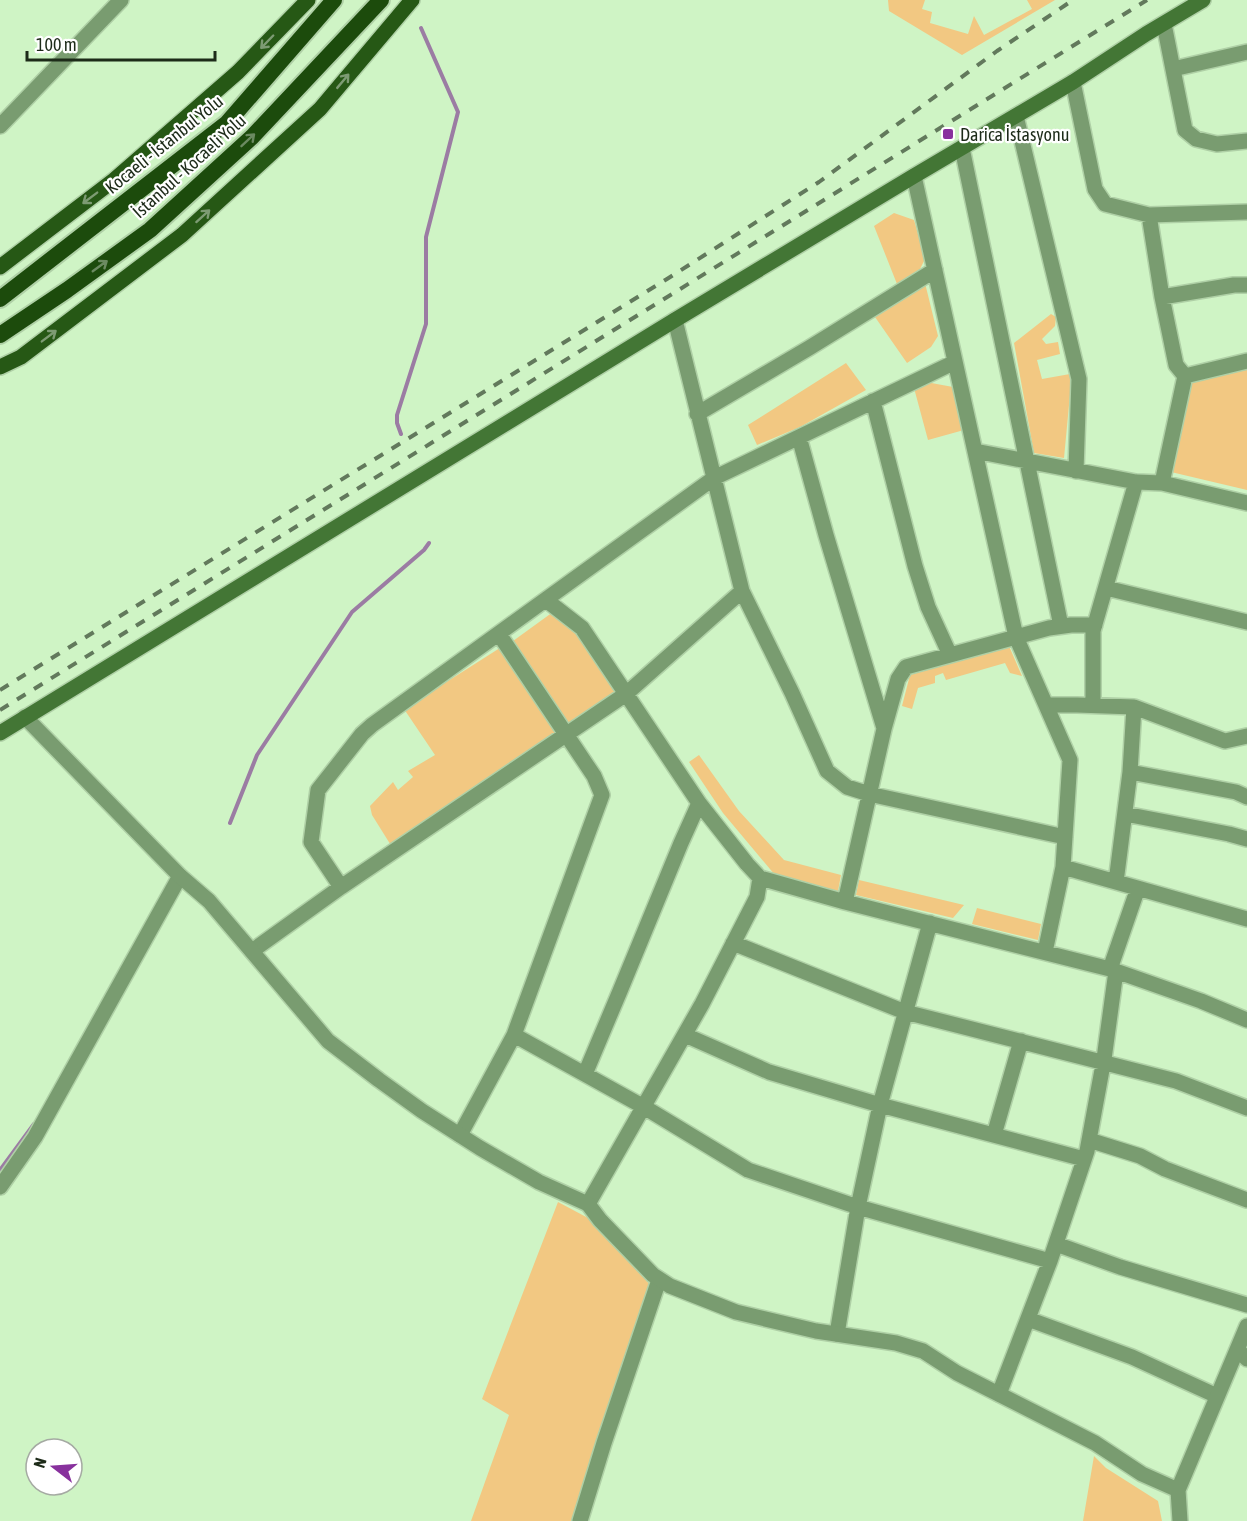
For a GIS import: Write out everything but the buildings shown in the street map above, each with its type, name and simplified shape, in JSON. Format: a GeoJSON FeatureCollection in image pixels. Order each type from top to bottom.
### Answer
{"type":"FeatureCollection","features":[{"type":"Feature","properties":{"kind":"highway","name":"Kocaeli - İstanbul Yolu"},"geometry":{"type":"LineString","coordinates":[[0,298],[227,123],[334,0]]}},
{"type":"Feature","properties":{"kind":"highway","name":"İstanbul - Kocaeli Yolu"},"geometry":{"type":"LineString","coordinates":[[0,335],[150,230],[252,137],[381,0]]}},
{"type":"Feature","properties":{"kind":"main road"},"geometry":{"type":"LineString","coordinates":[[0,267],[132,164],[238,72],[308,0]]}},
{"type":"Feature","properties":{"kind":"main road"},"geometry":{"type":"LineString","coordinates":[[0,368],[21,357],[182,235],[320,109],[412,0]]}},
{"type":"Feature","properties":{"kind":"main road"},"geometry":{"type":"LineString","coordinates":[[0,733],[675,320],[1072,82],[1203,0]]}},
{"type":"Feature","properties":{"kind":"street"},"geometry":{"type":"LineString","coordinates":[[0,126],[121,0]]}},
{"type":"Feature","properties":{"kind":"street"},"geometry":{"type":"LineString","coordinates":[[1164,24],[1185,130],[1196,139],[1217,144],[1247,141]]}},
{"type":"Feature","properties":{"kind":"street"},"geometry":{"type":"LineString","coordinates":[[1173,69],[1247,52]]}},
{"type":"Feature","properties":{"kind":"street"},"geometry":{"type":"LineString","coordinates":[[1072,82],[1095,189],[1105,204],[1149,215],[1247,212]]}},
{"type":"Feature","properties":{"kind":"street"},"geometry":{"type":"LineString","coordinates":[[1016,116],[1079,379],[1076,471]]}},
{"type":"Feature","properties":{"kind":"street"},"geometry":{"type":"LineString","coordinates":[[962,148],[1061,626]]}},
{"type":"Feature","properties":{"kind":"street"},"geometry":{"type":"LineString","coordinates":[[914,176],[1016,637],[1070,760],[1063,867],[1045,952]]}},
{"type":"Feature","properties":{"kind":"street"},"geometry":{"type":"LineString","coordinates":[[1149,215],[1176,365],[1185,376]]}},
{"type":"Feature","properties":{"kind":"street"},"geometry":{"type":"LineString","coordinates":[[697,414],[935,270]]}},
{"type":"Feature","properties":{"kind":"street"},"geometry":{"type":"LineString","coordinates":[[1162,297],[1234,285],[1247,285]]}},
{"type":"Feature","properties":{"kind":"street"},"geometry":{"type":"LineString","coordinates":[[675,320],[742,591],[792,693],[826,771],[847,787],[869,794],[1065,837]]}},
{"type":"Feature","properties":{"kind":"street"},"geometry":{"type":"LineString","coordinates":[[1185,376],[1247,361]]}},
{"type":"Feature","properties":{"kind":"street"},"geometry":{"type":"LineString","coordinates":[[341,887],[311,842],[318,790],[362,734],[372,725],[714,478],[955,362]]}},
{"type":"Feature","properties":{"kind":"street"},"geometry":{"type":"LineString","coordinates":[[1162,483],[1185,376]]}},
{"type":"Feature","properties":{"kind":"street"},"geometry":{"type":"LineString","coordinates":[[873,401],[915,566],[928,607],[950,655]]}},
{"type":"Feature","properties":{"kind":"street"},"geometry":{"type":"LineString","coordinates":[[799,437],[884,729]]}},
{"type":"Feature","properties":{"kind":"street"},"geometry":{"type":"LineString","coordinates":[[975,451],[1136,482],[1162,483],[1247,502]]}},
{"type":"Feature","properties":{"kind":"street"},"geometry":{"type":"LineString","coordinates":[[1093,705],[1093,631],[1136,482]]}},
{"type":"Feature","properties":{"kind":"street"},"geometry":{"type":"LineString","coordinates":[[1106,588],[1247,622]]}},
{"type":"Feature","properties":{"kind":"street"},"geometry":{"type":"LineString","coordinates":[[252,951],[341,887],[627,694],[742,591]]}},
{"type":"Feature","properties":{"kind":"street"},"geometry":{"type":"LineString","coordinates":[[546,600],[582,628],[699,803],[760,878],[1113,970],[1247,1020]]}},
{"type":"Feature","properties":{"kind":"street"},"geometry":{"type":"LineString","coordinates":[[845,902],[884,729],[898,679],[906,666],[1061,626],[1095,625]]}},
{"type":"Feature","properties":{"kind":"street"},"geometry":{"type":"LineString","coordinates":[[460,1135],[514,1035],[602,795],[594,776],[499,634]]}},
{"type":"Feature","properties":{"kind":"street"},"geometry":{"type":"LineString","coordinates":[[1046,705],[1134,707],[1225,741],[1247,736]]}},
{"type":"Feature","properties":{"kind":"street"},"geometry":{"type":"LineString","coordinates":[[1116,882],[1130,772],[1134,707]]}},
{"type":"Feature","properties":{"kind":"street"},"geometry":{"type":"LineString","coordinates":[[25,717],[180,876],[209,901],[328,1041],[388,1086],[480,1148],[539,1182],[588,1204],[600,1220],[659,1280],[736,1312],[816,1331],[896,1343],[923,1351],[957,1373],[1095,1443],[1142,1474],[1179,1490]]}},
{"type":"Feature","properties":{"kind":"street"},"geometry":{"type":"LineString","coordinates":[[1130,772],[1236,792],[1247,797]]}},
{"type":"Feature","properties":{"kind":"street"},"geometry":{"type":"LineString","coordinates":[[585,1074],[699,803]]}},
{"type":"Feature","properties":{"kind":"street"},"geometry":{"type":"LineString","coordinates":[[1125,814],[1247,839]]}},
{"type":"Feature","properties":{"kind":"street"},"geometry":{"type":"LineString","coordinates":[[1063,867],[1247,919]]}},
{"type":"Feature","properties":{"kind":"street"},"geometry":{"type":"LineString","coordinates":[[0,1187],[35,1137],[180,876]]}},
{"type":"Feature","properties":{"kind":"street"},"geometry":{"type":"LineString","coordinates":[[588,1204],[685,1035],[757,897],[760,878]]}},
{"type":"Feature","properties":{"kind":"street"},"geometry":{"type":"LineString","coordinates":[[999,1394],[1050,1261],[1084,1159],[1103,1063],[1113,970],[1138,888]]}},
{"type":"Feature","properties":{"kind":"street"},"geometry":{"type":"LineString","coordinates":[[837,1334],[858,1207],[880,1106],[930,923]]}},
{"type":"Feature","properties":{"kind":"street"},"geometry":{"type":"LineString","coordinates":[[733,943],[905,1012],[1176,1081],[1247,1108]]}},
{"type":"Feature","properties":{"kind":"street"},"geometry":{"type":"LineString","coordinates":[[514,1035],[644,1107],[748,1170],[858,1207],[1050,1261]]}},
{"type":"Feature","properties":{"kind":"street"},"geometry":{"type":"LineString","coordinates":[[685,1035],[769,1072],[880,1106],[1084,1159]]}},
{"type":"Feature","properties":{"kind":"street"},"geometry":{"type":"LineString","coordinates":[[994,1136],[1021,1041]]}},
{"type":"Feature","properties":{"kind":"street"},"geometry":{"type":"LineString","coordinates":[[1089,1140],[1140,1156],[1165,1169],[1247,1200]]}},
{"type":"Feature","properties":{"kind":"street"},"geometry":{"type":"LineString","coordinates":[[1056,1244],[1120,1267],[1247,1305]]}},
{"type":"Feature","properties":{"kind":"street"},"geometry":{"type":"LineString","coordinates":[[580,1521],[659,1280]]}},
{"type":"Feature","properties":{"kind":"street"},"geometry":{"type":"LineString","coordinates":[[1028,1319],[1132,1357],[1217,1396]]}},
{"type":"Feature","properties":{"kind":"street"},"geometry":{"type":"LineString","coordinates":[[1180,1521],[1179,1490],[1217,1396],[1242,1354],[1247,1326]]}},
{"type":"Feature","properties":{"kind":"shaded area"},"geometry":{"type":"Polygon","coordinates":[[[888,0],[925,0],[922,9],[932,12],[930,23],[968,34],[974,16],[984,35],[1032,9],[1027,0],[1055,0],[962,55],[889,11],[888,0]]]}},
{"type":"Feature","properties":{"kind":"shaded area"},"geometry":{"type":"Polygon","coordinates":[[[894,213],[914,220],[925,259],[920,269],[897,284],[874,226],[894,213]]]}},
{"type":"Feature","properties":{"kind":"shaded area"},"geometry":{"type":"Polygon","coordinates":[[[925,283],[938,336],[931,347],[907,363],[875,317],[925,283]]]}},
{"type":"Feature","properties":{"kind":"shaded area"},"geometry":{"type":"Polygon","coordinates":[[[1051,314],[1056,317],[1055,326],[1042,339],[1046,344],[1058,342],[1060,354],[1037,360],[1042,379],[1070,374],[1064,458],[1034,453],[1014,343],[1051,314]]]}},
{"type":"Feature","properties":{"kind":"shaded area"},"geometry":{"type":"Polygon","coordinates":[[[846,363],[866,390],[800,427],[757,445],[748,425],[846,363]]]}},
{"type":"Feature","properties":{"kind":"shaded area"},"geometry":{"type":"Polygon","coordinates":[[[1247,368],[1247,490],[1171,472],[1192,382],[1247,368]]]}},
{"type":"Feature","properties":{"kind":"shaded area"},"geometry":{"type":"Polygon","coordinates":[[[926,382],[953,387],[964,430],[928,440],[914,388],[926,382]]]}},
{"type":"Feature","properties":{"kind":"shaded area"},"geometry":{"type":"Polygon","coordinates":[[[553,612],[573,630],[618,692],[567,725],[513,641],[553,612]]]}},
{"type":"Feature","properties":{"kind":"shaded area"},"geometry":{"type":"Polygon","coordinates":[[[503,646],[560,732],[392,847],[372,815],[370,806],[393,782],[398,790],[413,777],[408,771],[435,755],[404,709],[503,646]]]}},
{"type":"Feature","properties":{"kind":"shaded area"},"geometry":{"type":"Polygon","coordinates":[[[1009,646],[1022,676],[1010,673],[1005,663],[946,680],[943,673],[935,676],[935,683],[918,688],[912,709],[902,706],[910,675],[1009,646]]]}},
{"type":"Feature","properties":{"kind":"shaded area"},"geometry":{"type":"Polygon","coordinates":[[[699,755],[739,811],[784,860],[841,875],[838,891],[775,875],[723,813],[689,762],[699,755]]]}},
{"type":"Feature","properties":{"kind":"shaded area"},"geometry":{"type":"Polygon","coordinates":[[[859,880],[964,905],[953,918],[856,895],[859,880]]]}},
{"type":"Feature","properties":{"kind":"shaded area"},"geometry":{"type":"Polygon","coordinates":[[[977,908],[1041,924],[1038,940],[972,924],[977,908]]]}},
{"type":"Feature","properties":{"kind":"shaded area"},"geometry":{"type":"Polygon","coordinates":[[[558,1202],[590,1219],[652,1287],[575,1521],[471,1521],[509,1415],[482,1399],[558,1202]]]}},
{"type":"Feature","properties":{"kind":"shaded area"},"geometry":{"type":"Polygon","coordinates":[[[1094,1456],[1106,1468],[1158,1501],[1162,1521],[1083,1521],[1094,1456]]]}},
{"type":"Feature","properties":{"kind":"waterway"},"geometry":{"type":"LineString","coordinates":[[401,434],[397,415],[426,324],[426,237],[458,112],[421,28]]}},
{"type":"Feature","properties":{"kind":"waterway"},"geometry":{"type":"LineString","coordinates":[[230,823],[257,755],[352,612],[424,550],[429,543]]}},
{"type":"Feature","properties":{"kind":"waterway"},"geometry":{"type":"LineString","coordinates":[[0,1170],[34,1124]]}},
{"type":"Feature","properties":{"kind":"railway"},"geometry":{"type":"LineString","coordinates":[[0,690],[667,279],[819,182],[997,51],[1073,0]]}},
{"type":"Feature","properties":{"kind":"railway"},"geometry":{"type":"LineString","coordinates":[[0,710],[1147,0]]}},
{"type":"Feature","properties":{"kind":"place","name":"Darica İstasyonu"},"geometry":{"type":"Point","coordinates":[948,134]}}]}
